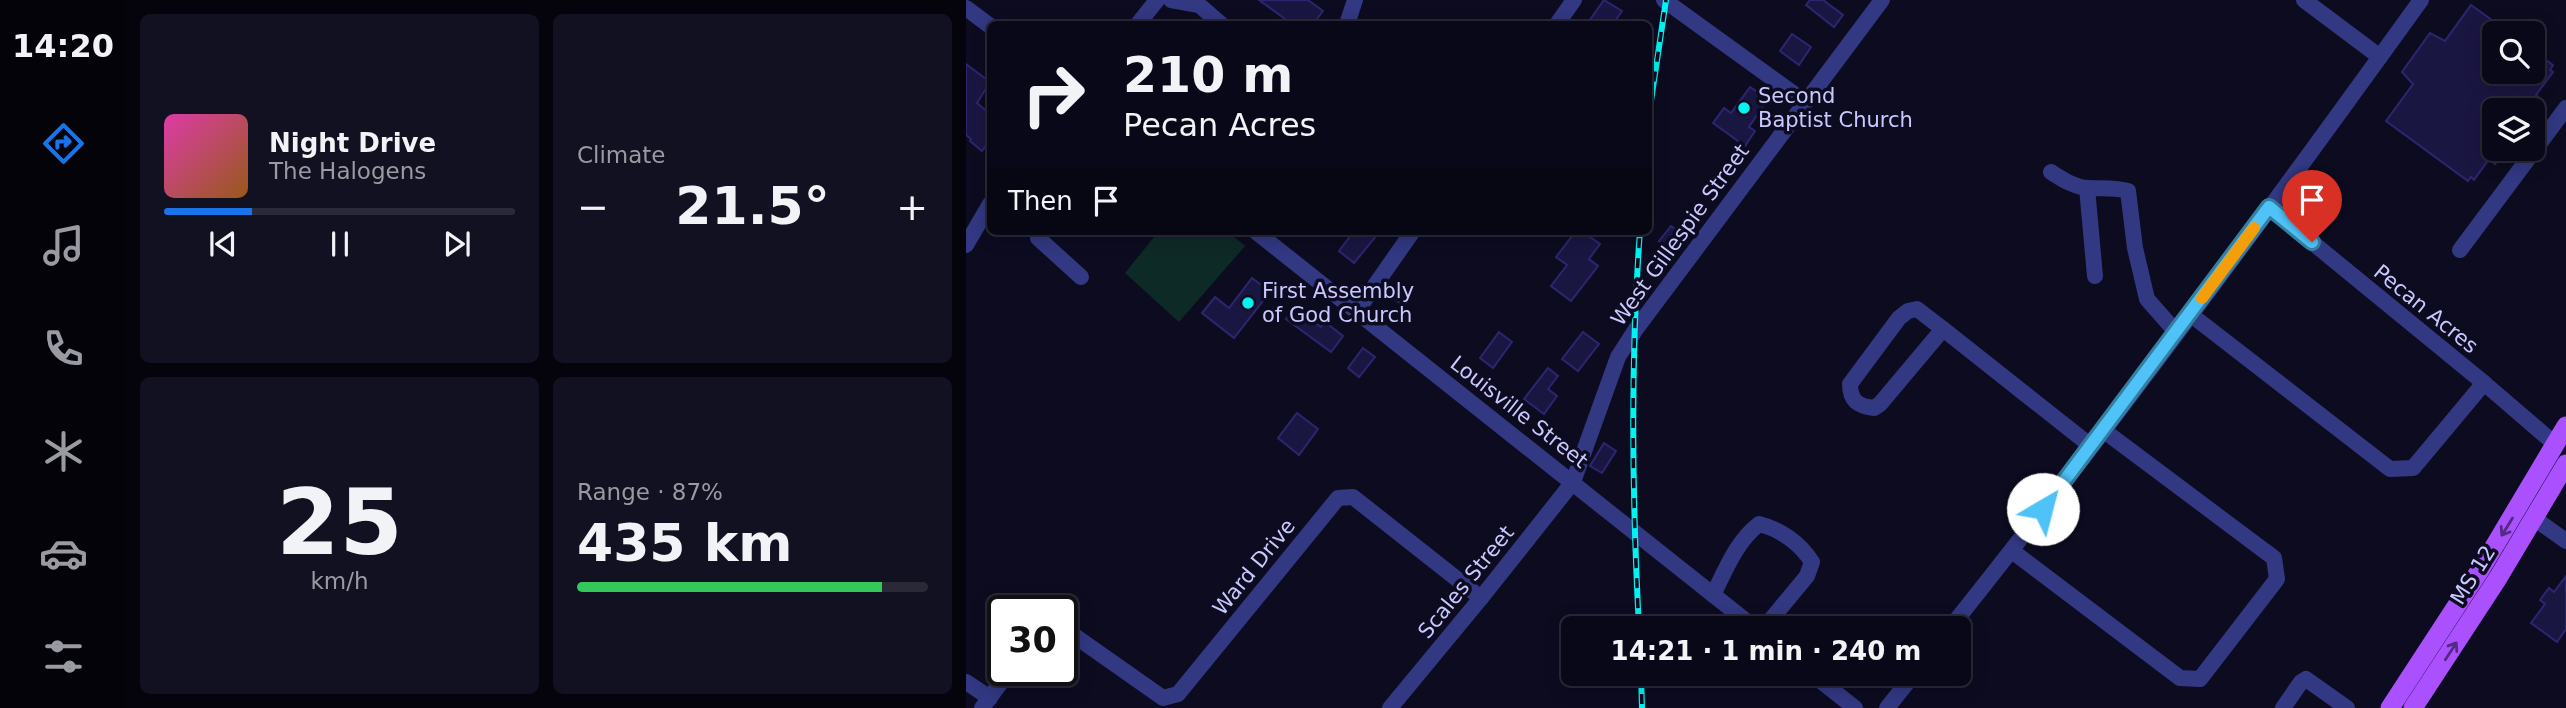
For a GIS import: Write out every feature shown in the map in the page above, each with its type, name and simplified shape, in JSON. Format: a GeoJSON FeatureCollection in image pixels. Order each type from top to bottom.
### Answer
{"type":"FeatureCollection","features":[{"type":"Feature","properties":{"kind":"main road","name":"MS 12"},"geometry":{"type":"LineString","coordinates":[[2398,706],[2566,426]]}},
{"type":"Feature","properties":{"kind":"main road","name":"MS 12"},"geometry":{"type":"LineString","coordinates":[[2398,706],[2535,519],[2566,464]]}},
{"type":"Feature","properties":{"kind":"main road"},"geometry":{"type":"LineString","coordinates":[[2535,519],[2530,514],[2536,498],[2536,480]]}},
{"type":"Feature","properties":{"kind":"street"},"geometry":{"type":"LineString","coordinates":[[1140,21],[1157,0]]}},
{"type":"Feature","properties":{"kind":"street"},"geometry":{"type":"LineString","coordinates":[[1171,0],[1199,5],[1218,21]]}},
{"type":"Feature","properties":{"kind":"street"},"geometry":{"type":"LineString","coordinates":[[1348,21],[1355,0]]}},
{"type":"Feature","properties":{"kind":"street"},"geometry":{"type":"LineString","coordinates":[[1559,21],[1574,0]]}},
{"type":"Feature","properties":{"kind":"street"},"geometry":{"type":"LineString","coordinates":[[1664,0],[1805,102]]}},
{"type":"Feature","properties":{"kind":"street","name":"West Gillespie Street"},"geometry":{"type":"LineString","coordinates":[[1573,482],[1618,357],[1636,329],[1882,0]]}},
{"type":"Feature","properties":{"kind":"street"},"geometry":{"type":"LineString","coordinates":[[2304,0],[2380,57]]}},
{"type":"Feature","properties":{"kind":"street"},"geometry":{"type":"LineString","coordinates":[[1960,616],[2012,551],[2190,314],[2421,0]]}},
{"type":"Feature","properties":{"kind":"street"},"geometry":{"type":"LineString","coordinates":[[966,8],[987,24]]}},
{"type":"Feature","properties":{"kind":"street"},"geometry":{"type":"LineString","coordinates":[[2460,250],[2566,108]]}},
{"type":"Feature","properties":{"kind":"street"},"geometry":{"type":"LineString","coordinates":[[2051,172],[2067,182],[2087,188],[2108,186],[2128,191],[2135,248],[2147,299],[2176,332]]}},
{"type":"Feature","properties":{"kind":"street"},"geometry":{"type":"LineString","coordinates":[[2087,188],[2095,276]]}},
{"type":"Feature","properties":{"kind":"street"},"geometry":{"type":"LineString","coordinates":[[966,244],[970,226],[987,207]]}},
{"type":"Feature","properties":{"kind":"street","name":"Pecan Acres"},"geometry":{"type":"LineString","coordinates":[[2269,207],[2555,444]]}},
{"type":"Feature","properties":{"kind":"street"},"geometry":{"type":"LineString","coordinates":[[1040,235],[1038,238],[1081,277]]}},
{"type":"Feature","properties":{"kind":"street","name":"Louisville Street"},"geometry":{"type":"LineString","coordinates":[[1260,235],[1740,616]]}},
{"type":"Feature","properties":{"kind":"street"},"geometry":{"type":"LineString","coordinates":[[1357,311],[1410,235]]}},
{"type":"Feature","properties":{"kind":"street"},"geometry":{"type":"LineString","coordinates":[[1942,329],[1880,404],[1874,408],[1855,402],[1850,395],[1850,384],[1899,318],[1908,311],[1917,309],[2091,446]]}},
{"type":"Feature","properties":{"kind":"street"},"geometry":{"type":"LineString","coordinates":[[2190,314],[2390,469],[2413,468],[2484,383]]}},
{"type":"Feature","properties":{"kind":"street"},"geometry":{"type":"LineString","coordinates":[[2012,551],[2180,678],[2200,679],[2277,579],[2274,558],[2103,430]]}},
{"type":"Feature","properties":{"kind":"street","name":"Scales Street"},"geometry":{"type":"LineString","coordinates":[[1390,708],[1573,482]]}},
{"type":"Feature","properties":{"kind":"street","name":"Ward Drive"},"geometry":{"type":"LineString","coordinates":[[1078,638],[1163,698],[1178,694],[1338,498],[1353,497],[1481,598]]}},
{"type":"Feature","properties":{"kind":"street"},"geometry":{"type":"LineString","coordinates":[[2535,519],[2566,541]]}},
{"type":"Feature","properties":{"kind":"street"},"geometry":{"type":"LineString","coordinates":[[1713,595],[1746,534],[1759,524],[1775,527],[1805,551],[1812,562],[1807,576],[1774,616]]}},
{"type":"Feature","properties":{"kind":"street"},"geometry":{"type":"LineString","coordinates":[[2283,708],[2306,679],[2347,708]]}},
{"type":"Feature","properties":{"kind":"street"},"geometry":{"type":"LineString","coordinates":[[966,682],[986,703],[998,686]]}},
{"type":"Feature","properties":{"kind":"street"},"geometry":{"type":"LineString","coordinates":[[1827,686],[1855,708]]}},
{"type":"Feature","properties":{"kind":"street"},"geometry":{"type":"LineString","coordinates":[[1887,708],[1904,686]]}},
{"type":"Feature","properties":{"kind":"green space"},"geometry":{"type":"Polygon","coordinates":[[[1156,235],[1232,235],[1245,246],[1179,322],[1125,273],[1156,235]]]}},
{"type":"Feature","properties":{"kind":"building"},"geometry":{"type":"Polygon","coordinates":[[[1259,0],[1308,0],[1323,11],[1315,21],[1288,21],[1259,0]]]}},
{"type":"Feature","properties":{"kind":"building"},"geometry":{"type":"Polygon","coordinates":[[[1604,0],[1622,11],[1615,21],[1589,21],[1604,0]]]}},
{"type":"Feature","properties":{"kind":"building"},"geometry":{"type":"Polygon","coordinates":[[[1810,0],[1823,0],[1843,15],[1834,27],[1806,5],[1810,0]]]}},
{"type":"Feature","properties":{"kind":"building"},"geometry":{"type":"Polygon","coordinates":[[[2471,5],[2493,21],[2482,21],[2482,84],[2544,84],[2536,95],[2540,98],[2482,98],[2482,161],[2488,161],[2474,180],[2471,177],[2468,181],[2386,121],[2413,84],[2402,72],[2430,33],[2445,41],[2471,5]]]}},
{"type":"Feature","properties":{"kind":"building"},"geometry":{"type":"Polygon","coordinates":[[[1792,34],[1811,47],[1799,65],[1780,51],[1792,34]]]}},
{"type":"Feature","properties":{"kind":"building"},"geometry":{"type":"Polygon","coordinates":[[[2545,59],[2553,65],[2550,70],[2553,72],[2545,83],[2545,59]]]}},
{"type":"Feature","properties":{"kind":"building"},"geometry":{"type":"Polygon","coordinates":[[[966,64],[987,80],[987,87],[977,103],[987,111],[987,144],[982,151],[966,135],[966,64]]]}},
{"type":"Feature","properties":{"kind":"building"},"geometry":{"type":"Polygon","coordinates":[[[1750,87],[1768,99],[1749,127],[1755,131],[1745,146],[1713,123],[1724,108],[1731,113],[1750,87]]]}},
{"type":"Feature","properties":{"kind":"building"},"geometry":{"type":"Polygon","coordinates":[[[1671,226],[1682,234],[1670,250],[1659,241],[1671,226]]]}},
{"type":"Feature","properties":{"kind":"building"},"geometry":{"type":"Polygon","coordinates":[[[1351,235],[1377,235],[1354,263],[1339,251],[1351,235]]]}},
{"type":"Feature","properties":{"kind":"building"},"geometry":{"type":"Polygon","coordinates":[[[1573,235],[1588,235],[1600,244],[1589,259],[1598,266],[1571,301],[1551,286],[1567,265],[1556,257],[1573,235]]]}},
{"type":"Feature","properties":{"kind":"building","name":"First Assembly of God Church"},"geometry":{"type":"Polygon","coordinates":[[[1252,278],[1270,292],[1234,338],[1202,313],[1215,297],[1229,308],[1252,278]]]}},
{"type":"Feature","properties":{"kind":"building"},"geometry":{"type":"Polygon","coordinates":[[[1399,281],[1411,290],[1401,304],[1388,294],[1399,281]]]}},
{"type":"Feature","properties":{"kind":"building"},"geometry":{"type":"Polygon","coordinates":[[[1295,308],[1321,327],[1325,322],[1343,336],[1331,352],[1286,319],[1295,308]]]}},
{"type":"Feature","properties":{"kind":"building"},"geometry":{"type":"Polygon","coordinates":[[[1499,332],[1512,342],[1493,368],[1480,358],[1499,332]]]}},
{"type":"Feature","properties":{"kind":"building"},"geometry":{"type":"Polygon","coordinates":[[[1583,332],[1599,344],[1578,371],[1562,359],[1583,332]]]}},
{"type":"Feature","properties":{"kind":"building"},"geometry":{"type":"Polygon","coordinates":[[[1363,348],[1375,357],[1359,377],[1348,368],[1363,348]]]}},
{"type":"Feature","properties":{"kind":"building"},"geometry":{"type":"Polygon","coordinates":[[[1548,368],[1558,376],[1548,389],[1557,396],[1544,414],[1524,399],[1548,368]]]}},
{"type":"Feature","properties":{"kind":"building"},"geometry":{"type":"Polygon","coordinates":[[[1297,413],[1318,429],[1299,455],[1278,438],[1297,413]]]}},
{"type":"Feature","properties":{"kind":"building"},"geometry":{"type":"Polygon","coordinates":[[[1604,443],[1616,451],[1602,473],[1590,466],[1604,443]]]}},
{"type":"Feature","properties":{"kind":"building"},"geometry":{"type":"Polygon","coordinates":[[[2566,576],[2566,629],[2557,642],[2531,623],[2545,604],[2540,600],[2549,588],[2554,592],[2566,576]]]}},
{"type":"Feature","properties":{"kind":"railway"},"geometry":{"type":"LineString","coordinates":[[1652,94],[1666,0]]}},
{"type":"Feature","properties":{"kind":"railway"},"geometry":{"type":"LineString","coordinates":[[1639,616],[1633,430],[1640,235]]}},
{"type":"Feature","properties":{"kind":"railway"},"geometry":{"type":"LineString","coordinates":[[1641,686],[1642,708]]}},
{"type":"Feature","properties":{"kind":"slow traffic"},"geometry":{"type":"LineString","coordinates":[[2202,298],[2254,228]]}},
{"type":"Feature","properties":{"kind":"place","name":"Second Baptist Church"},"geometry":{"type":"Point","coordinates":[1744,108]}},
{"type":"Feature","properties":{"kind":"place","name":"First Assembly of God Church"},"geometry":{"type":"Point","coordinates":[1248,303]}},
{"type":"Feature","properties":{"kind":"route"},"geometry":{"type":"LineString","coordinates":[[2043,509],[2269,207],[2312,242]]}}]}
